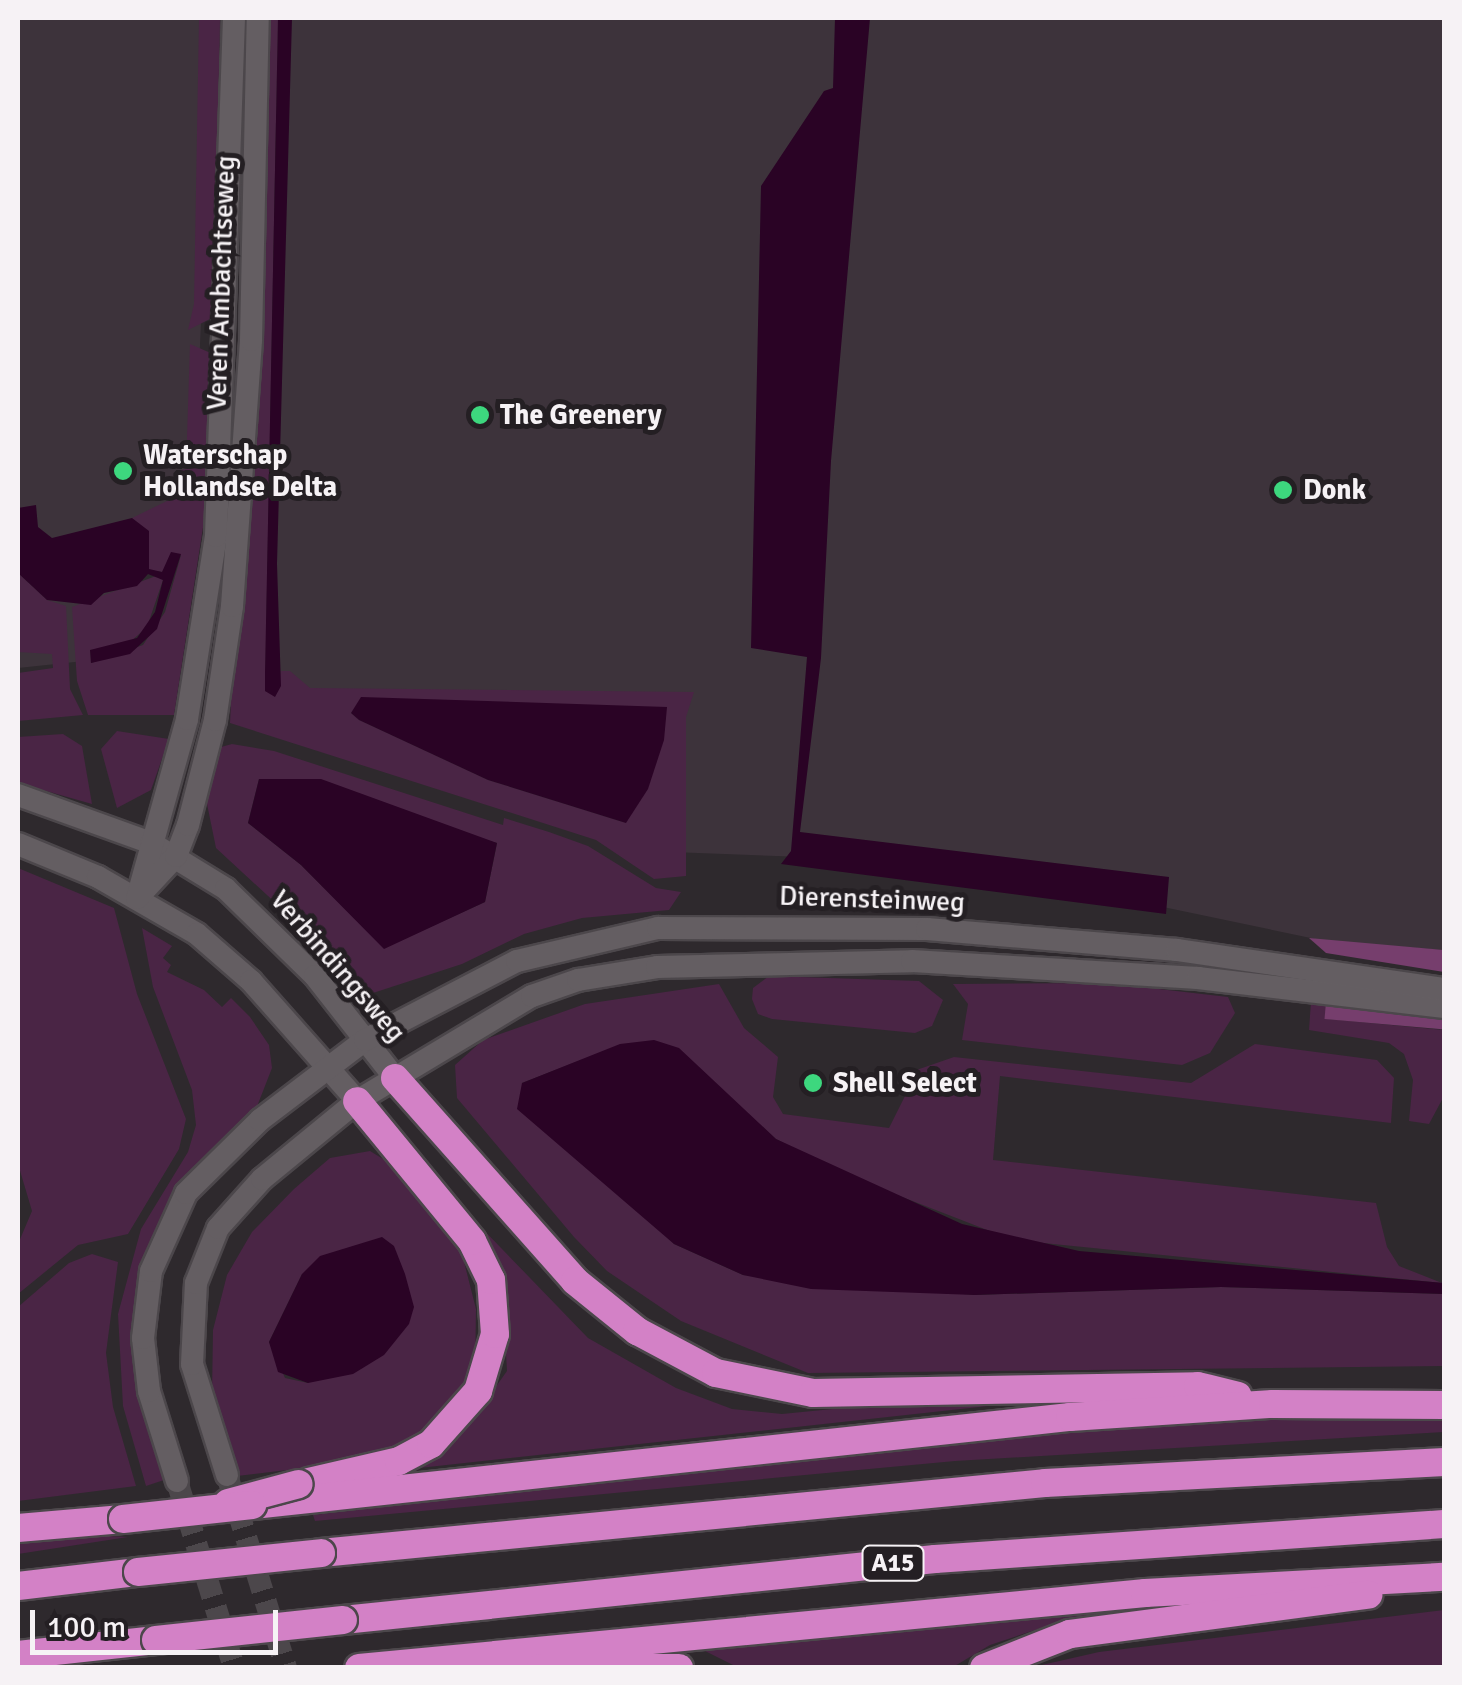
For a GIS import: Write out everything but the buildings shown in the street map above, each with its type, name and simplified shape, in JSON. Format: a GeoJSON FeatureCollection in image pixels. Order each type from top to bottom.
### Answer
{"type":"FeatureCollection","features":[{"type":"Feature","properties":{"kind":"highway"},"geometry":{"type":"LineString","coordinates":[[395,1078],[575,1282],[637,1331],[716,1373],[814,1393],[1198,1386],[1274,1404]]}},
{"type":"Feature","properties":{"kind":"highway"},"geometry":{"type":"LineString","coordinates":[[301,1492],[367,1471],[431,1444],[478,1391],[496,1334],[491,1280],[472,1241],[357,1101]]}},
{"type":"Feature","properties":{"kind":"highway"},"geometry":{"type":"LineString","coordinates":[[18,1528],[213,1509],[301,1492],[1070,1417],[1274,1404],[1444,1405]]}},
{"type":"Feature","properties":{"kind":"highway"},"geometry":{"type":"LineString","coordinates":[[18,1586],[1045,1482],[1444,1462]]}},
{"type":"Feature","properties":{"kind":"highway","name":"A15"},"geometry":{"type":"LineString","coordinates":[[18,1655],[935,1558],[1444,1524]]}},
{"type":"Feature","properties":{"kind":"highway","name":"A15"},"geometry":{"type":"LineString","coordinates":[[380,1667],[1145,1593],[1444,1581]]}},
{"type":"Feature","properties":{"kind":"highway","name":"A15"},"geometry":{"type":"LineString","coordinates":[[984,1668],[1070,1634],[1444,1581]]}},
{"type":"Feature","properties":{"kind":"highway"},"geometry":{"type":"LineString","coordinates":[[541,1668],[679,1668]]}},
{"type":"Feature","properties":{"kind":"main road","name":"Veren Ambachtseweg"},"geometry":{"type":"LineString","coordinates":[[137,898],[199,663],[222,483],[234,18]]}},
{"type":"Feature","properties":{"kind":"main road","name":"Veren Ambachtseweg"},"geometry":{"type":"LineString","coordinates":[[137,898],[176,856],[212,736],[232,606],[251,340],[258,18]]}},
{"type":"Feature","properties":{"kind":"main road","name":"Verbindingsweg"},"geometry":{"type":"LineString","coordinates":[[18,794],[151,843],[176,856],[256,915],[395,1078]]}},
{"type":"Feature","properties":{"kind":"main road"},"geometry":{"type":"LineString","coordinates":[[18,844],[137,898],[228,959],[357,1101]]}},
{"type":"Feature","properties":{"kind":"main road","name":"Dierensteinweg"},"geometry":{"type":"LineString","coordinates":[[176,1481],[149,1391],[142,1338],[159,1246],[186,1194],[217,1158],[366,1040],[517,961],[625,932],[702,925],[1048,936],[1444,989]]}},
{"type":"Feature","properties":{"kind":"main road"},"geometry":{"type":"LineString","coordinates":[[227,1474],[192,1364],[196,1284],[209,1245],[262,1179],[357,1101],[547,990],[612,973],[724,963],[1007,963],[1444,1008]]}},
{"type":"Feature","properties":{"kind":"shaded area"},"geometry":{"type":"Polygon","coordinates":[[[18,18],[1444,18],[1444,950],[1325,941],[1144,903],[805,857],[672,852],[281,705],[264,673],[286,115],[210,109],[195,463],[103,659],[18,668],[18,18]]]}},
{"type":"Feature","properties":{"kind":"shaded area"},"geometry":{"type":"Polygon","coordinates":[[[199,18],[220,18],[214,317],[188,330],[194,304],[199,18]]]}},
{"type":"Feature","properties":{"kind":"shaded area"},"geometry":{"type":"Polygon","coordinates":[[[264,18],[278,18],[265,691],[275,693],[281,671],[290,671],[310,688],[694,692],[686,717],[686,876],[654,879],[596,840],[230,723],[264,18]],[[355,708],[351,713],[488,780],[626,823],[355,708]]]}},
{"type":"Feature","properties":{"kind":"shaded area"},"geometry":{"type":"Polygon","coordinates":[[[278,18],[292,18],[277,564],[281,686],[275,697],[265,691],[265,673],[278,18]]]}},
{"type":"Feature","properties":{"kind":"shaded area"},"geometry":{"type":"Polygon","coordinates":[[[835,18],[870,18],[831,461],[821,658],[800,832],[1169,877],[1166,914],[781,864],[791,851],[807,657],[751,648],[761,186],[824,91],[833,88],[835,18]]]}},
{"type":"Feature","properties":{"kind":"shaded area"},"geometry":{"type":"Polygon","coordinates":[[[190,344],[213,354],[212,469],[174,715],[88,715],[77,681],[72,607],[156,576],[163,580],[147,627],[128,644],[90,650],[91,663],[143,645],[165,612],[181,555],[162,572],[149,570],[149,532],[132,518],[169,500],[179,485],[178,471],[186,469],[190,344]]]}},
{"type":"Feature","properties":{"kind":"shaded area"},"geometry":{"type":"Polygon","coordinates":[[[36,505],[38,527],[52,538],[132,518],[149,531],[149,569],[162,572],[171,552],[181,554],[157,629],[130,654],[91,663],[90,650],[137,638],[155,612],[163,580],[148,574],[137,586],[104,593],[91,605],[47,600],[18,573],[18,508],[36,505]]]}},
{"type":"Feature","properties":{"kind":"shaded area"},"geometry":{"type":"Polygon","coordinates":[[[18,573],[47,600],[66,606],[70,689],[83,715],[18,721],[18,673],[53,668],[52,654],[18,652],[18,573]]]}},
{"type":"Feature","properties":{"kind":"shaded area"},"geometry":{"type":"Polygon","coordinates":[[[361,697],[667,707],[664,740],[648,789],[626,823],[488,780],[359,720],[351,713],[361,697]]]}},
{"type":"Feature","properties":{"kind":"shaded area"},"geometry":{"type":"Polygon","coordinates":[[[117,731],[169,739],[151,790],[117,808],[101,749],[117,731]]]}},
{"type":"Feature","properties":{"kind":"shaded area"},"geometry":{"type":"Polygon","coordinates":[[[63,734],[82,746],[92,804],[18,783],[18,737],[63,734]]]}},
{"type":"Feature","properties":{"kind":"shaded area"},"geometry":{"type":"Polygon","coordinates":[[[232,744],[274,751],[503,825],[504,818],[549,832],[588,846],[656,888],[681,892],[669,910],[582,918],[524,934],[462,964],[373,993],[216,848],[206,799],[221,747],[232,744]],[[259,779],[248,823],[301,865],[384,948],[485,902],[497,843],[259,779]]]}},
{"type":"Feature","properties":{"kind":"shaded area"},"geometry":{"type":"Polygon","coordinates":[[[259,779],[321,779],[497,843],[485,902],[384,949],[301,865],[248,823],[259,779]]]}},
{"type":"Feature","properties":{"kind":"shaded area"},"geometry":{"type":"Polygon","coordinates":[[[18,868],[114,908],[137,994],[186,1119],[179,1149],[128,1234],[78,1245],[18,1294],[18,1244],[32,1211],[18,1164],[18,868]]]}},
{"type":"Feature","properties":{"kind":"shaded area"},"geometry":{"type":"Polygon","coordinates":[[[142,928],[172,946],[163,958],[171,965],[167,972],[204,990],[222,1007],[231,998],[250,1017],[269,1045],[272,1068],[256,1109],[181,1187],[143,1269],[167,1479],[146,1486],[123,1406],[118,1314],[141,1229],[188,1152],[196,1125],[192,1090],[153,987],[142,928]]]}},
{"type":"Feature","properties":{"kind":"shaded area"},"geometry":{"type":"Polygon","coordinates":[[[1309,938],[1444,950],[1444,972],[1326,953],[1309,938]]]}},
{"type":"Feature","properties":{"kind":"shaded area"},"geometry":{"type":"Polygon","coordinates":[[[769,976],[919,981],[943,1000],[932,1026],[915,1033],[772,1019],[758,1014],[752,999],[753,988],[769,976]]]}},
{"type":"Feature","properties":{"kind":"shaded area"},"geometry":{"type":"Polygon","coordinates":[[[1107,983],[1228,997],[1235,1013],[1210,1053],[1182,1065],[962,1040],[968,1004],[953,984],[1107,983]]]}},
{"type":"Feature","properties":{"kind":"shaded area"},"geometry":{"type":"Polygon","coordinates":[[[719,984],[744,1028],[778,1057],[773,1097],[783,1114],[889,1128],[909,1088],[898,1082],[902,1075],[954,1057],[1191,1083],[1255,1044],[1377,1060],[1394,1078],[1391,1123],[1000,1076],[993,1160],[1376,1203],[1387,1247],[1399,1266],[1442,1283],[1013,1240],[843,1174],[776,1139],[740,1107],[620,1045],[522,1083],[674,1244],[743,1275],[975,1295],[1221,1287],[1444,1294],[1444,1366],[808,1373],[681,1321],[607,1271],[574,1237],[457,1098],[455,1065],[483,1040],[585,1004],[719,984]]]}},
{"type":"Feature","properties":{"kind":"shaded area"},"geometry":{"type":"Polygon","coordinates":[[[1311,1002],[1326,1002],[1328,1019],[1444,1030],[1444,1096],[1429,1124],[1409,1121],[1413,1080],[1404,1054],[1389,1043],[1309,1030],[1311,1002]]]}},
{"type":"Feature","properties":{"kind":"shaded area"},"geometry":{"type":"Polygon","coordinates":[[[1326,1002],[1444,1012],[1442,1029],[1325,1019],[1326,1002]]]}},
{"type":"Feature","properties":{"kind":"shaded area"},"geometry":{"type":"Polygon","coordinates":[[[654,1040],[679,1048],[776,1139],[962,1224],[1079,1251],[1444,1283],[1444,1294],[1221,1287],[975,1295],[811,1289],[743,1275],[674,1244],[517,1109],[522,1083],[620,1044],[654,1040]]]}},
{"type":"Feature","properties":{"kind":"shaded area"},"geometry":{"type":"Polygon","coordinates":[[[370,1151],[396,1167],[461,1250],[476,1309],[475,1375],[440,1422],[414,1440],[362,1461],[237,1476],[212,1394],[213,1330],[227,1275],[252,1232],[330,1158],[370,1151]],[[302,1274],[269,1342],[285,1378],[308,1383],[302,1274]]]}},
{"type":"Feature","properties":{"kind":"shaded area"},"geometry":{"type":"Polygon","coordinates":[[[474,1220],[588,1338],[676,1388],[732,1409],[782,1414],[893,1403],[1034,1401],[401,1470],[468,1426],[507,1371],[502,1284],[474,1220]]]}},
{"type":"Feature","properties":{"kind":"shaded area"},"geometry":{"type":"Polygon","coordinates":[[[382,1237],[394,1246],[405,1274],[414,1307],[409,1324],[384,1355],[353,1374],[308,1383],[278,1372],[269,1342],[302,1274],[320,1256],[382,1237]]]}},
{"type":"Feature","properties":{"kind":"shaded area"},"geometry":{"type":"Polygon","coordinates":[[[92,1254],[118,1262],[106,1353],[113,1407],[136,1486],[18,1501],[18,1307],[69,1263],[92,1254]]]}},
{"type":"Feature","properties":{"kind":"shaded area"},"geometry":{"type":"Polygon","coordinates":[[[1444,1416],[1444,1432],[955,1461],[315,1521],[313,1515],[984,1438],[1286,1418],[1444,1416]]]}},
{"type":"Feature","properties":{"kind":"shaded area"},"geometry":{"type":"Polygon","coordinates":[[[91,1535],[128,1537],[18,1554],[18,1542],[91,1535]]]}},
{"type":"Feature","properties":{"kind":"shaded area"},"geometry":{"type":"Polygon","coordinates":[[[1262,1597],[1047,1626],[990,1645],[953,1667],[737,1667],[705,1651],[1018,1613],[1262,1597]]]}},
{"type":"Feature","properties":{"kind":"shaded area"},"geometry":{"type":"Polygon","coordinates":[[[1444,1610],[1444,1667],[1033,1667],[1099,1652],[1444,1610]]]}},
{"type":"Feature","properties":{"kind":"tunnel"},"geometry":{"type":"LineString","coordinates":[[227,1475],[286,1668]]}},
{"type":"Feature","properties":{"kind":"tunnel"},"geometry":{"type":"LineString","coordinates":[[177,1481],[234,1668]]}},
{"type":"Feature","properties":{"kind":"place","name":"The Greenery"},"geometry":{"type":"Point","coordinates":[480,415]}},
{"type":"Feature","properties":{"kind":"place","name":"Waterschap Hollandse Delta"},"geometry":{"type":"Point","coordinates":[123,471]}},
{"type":"Feature","properties":{"kind":"place","name":"Donk"},"geometry":{"type":"Point","coordinates":[1283,490]}},
{"type":"Feature","properties":{"kind":"place","name":"Shell Select"},"geometry":{"type":"Point","coordinates":[813,1083]}}]}
